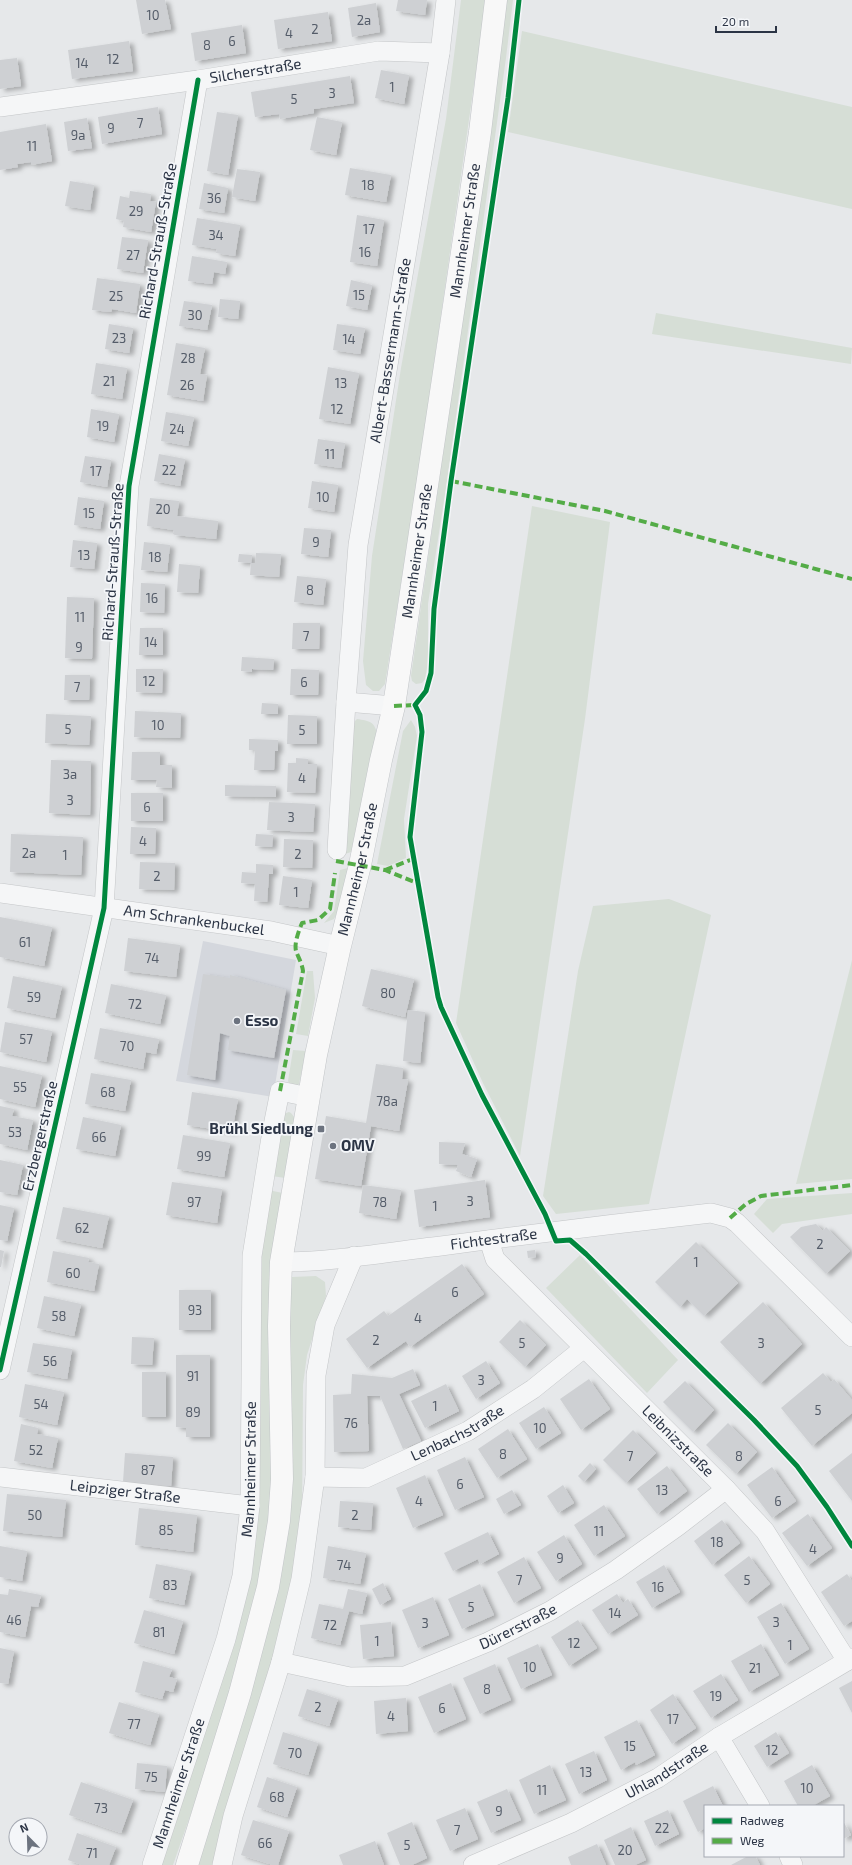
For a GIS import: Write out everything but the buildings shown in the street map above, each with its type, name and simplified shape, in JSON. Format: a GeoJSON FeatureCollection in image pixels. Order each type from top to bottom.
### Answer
{"type":"FeatureCollection","features":[{"type":"Feature","properties":{"kind":"main road","name":"Mannheimer Straße"},"geometry":{"type":"LineString","coordinates":[[187,1865],[244,1678],[268,1587],[278,1528],[282,1478],[279,1326],[281,1262],[316,1055],[340,946],[360,865],[381,760],[394,706],[480,132],[496,0]]}},
{"type":"Feature","properties":{"kind":"street","name":"Albert-Bassermann-Straße"},"geometry":{"type":"LineString","coordinates":[[337,850],[358,545],[440,52],[446,0]]}},
{"type":"Feature","properties":{"kind":"street","name":"Silcherstraße"},"geometry":{"type":"LineString","coordinates":[[0,107],[198,80],[379,51],[440,52]]}},
{"type":"Feature","properties":{"kind":"street","name":"Richard-Strauß-Straße"},"geometry":{"type":"LineString","coordinates":[[104,908],[129,486],[198,80]]}},
{"type":"Feature","properties":{"kind":"street"},"geometry":{"type":"LineString","coordinates":[[346,702],[394,706]]}},
{"type":"Feature","properties":{"kind":"street","name":"Am Schrankenbuckel"},"geometry":{"type":"LineString","coordinates":[[0,893],[270,931],[340,946]]}},
{"type":"Feature","properties":{"kind":"street","name":"Erzbergerstraße"},"geometry":{"type":"LineString","coordinates":[[0,1370],[104,908]]}},
{"type":"Feature","properties":{"kind":"street","name":"Mannheimer Straße"},"geometry":{"type":"LineString","coordinates":[[152,1865],[226,1639],[242,1576],[250,1506],[252,1256],[272,1131],[280,1092],[309,1097]]}},
{"type":"Feature","properties":{"kind":"street","name":"Fichtestraße"},"geometry":{"type":"LineString","coordinates":[[281,1262],[301,1262],[354,1256],[550,1231],[711,1213],[730,1218],[852,1336]]}},
{"type":"Feature","properties":{"kind":"street","name":"Leibnizstraße"},"geometry":{"type":"LineString","coordinates":[[488,1240],[495,1259],[726,1489],[765,1531],[849,1660]]}},
{"type":"Feature","properties":{"kind":"street"},"geometry":{"type":"LineString","coordinates":[[222,1865],[233,1816],[281,1662],[301,1579],[315,1477],[316,1375],[325,1325],[354,1256]]}},
{"type":"Feature","properties":{"kind":"street","name":"Lenbachstraße"},"geometry":{"type":"LineString","coordinates":[[315,1477],[366,1478],[468,1431],[533,1389],[584,1348]]}},
{"type":"Feature","properties":{"kind":"street","name":"Leipziger Straße"},"geometry":{"type":"LineString","coordinates":[[0,1477],[250,1506]]}},
{"type":"Feature","properties":{"kind":"street","name":"Dürerstraße"},"geometry":{"type":"LineString","coordinates":[[281,1662],[350,1677],[405,1676],[488,1642],[550,1612],[616,1570],[678,1526],[726,1489]]}},
{"type":"Feature","properties":{"kind":"street","name":"Uhlandstraße"},"geometry":{"type":"LineString","coordinates":[[473,1865],[571,1823],[658,1778],[719,1737],[849,1660]]}},
{"type":"Feature","properties":{"kind":"street"},"geometry":{"type":"LineString","coordinates":[[719,1737],[759,1805]]}},
{"type":"Feature","properties":{"kind":"shaded area"},"geometry":{"type":"Polygon","coordinates":[[[461,0],[485,0],[480,43],[417,482],[385,684],[379,691],[373,691],[366,685],[363,661],[372,556],[401,368],[446,119],[461,0]]]}},
{"type":"Feature","properties":{"kind":"shaded area"},"geometry":{"type":"Polygon","coordinates":[[[506,0],[513,0],[447,481],[428,604],[428,662],[425,679],[422,683],[416,684],[412,681],[411,676],[500,57],[506,0]]]}},
{"type":"Feature","properties":{"kind":"shaded area"},"geometry":{"type":"Polygon","coordinates":[[[522,31],[852,107],[852,209],[508,132],[522,31]]]}},
{"type":"Feature","properties":{"kind":"shaded area"},"geometry":{"type":"Polygon","coordinates":[[[656,313],[852,348],[851,364],[652,334],[656,313]]]}},
{"type":"Feature","properties":{"kind":"shaded area"},"geometry":{"type":"Polygon","coordinates":[[[532,506],[610,522],[585,719],[520,1156],[483,1083],[456,1023],[532,506]]]}},
{"type":"Feature","properties":{"kind":"shaded area"},"geometry":{"type":"Polygon","coordinates":[[[357,719],[365,720],[373,724],[377,733],[351,852],[345,854],[349,735],[351,725],[357,719]]]}},
{"type":"Feature","properties":{"kind":"shaded area"},"geometry":{"type":"Polygon","coordinates":[[[411,720],[415,727],[417,736],[404,819],[406,858],[388,866],[377,864],[403,731],[411,720]]]}},
{"type":"Feature","properties":{"kind":"shaded area"},"geometry":{"type":"Polygon","coordinates":[[[348,868],[339,909],[334,919],[324,923],[334,911],[340,870],[348,868]]]}},
{"type":"Feature","properties":{"kind":"shaded area"},"geometry":{"type":"Polygon","coordinates":[[[669,899],[711,915],[649,1204],[556,1214],[543,1196],[578,971],[593,906],[669,899]]]}},
{"type":"Feature","properties":{"kind":"shaded area","name":"Esso"},"geometry":{"type":"Polygon","coordinates":[[[203,941],[296,960],[273,1097],[176,1081],[203,941]]]}},
{"type":"Feature","properties":{"kind":"shaded area"},"geometry":{"type":"Polygon","coordinates":[[[852,960],[852,1179],[796,1184],[852,960]]]}},
{"type":"Feature","properties":{"kind":"shaded area"},"geometry":{"type":"Polygon","coordinates":[[[307,971],[313,971],[315,998],[308,1036],[296,1034],[307,971]]]}},
{"type":"Feature","properties":{"kind":"shaded area"},"geometry":{"type":"Polygon","coordinates":[[[293,1050],[306,1051],[299,1084],[294,1087],[290,1085],[288,1081],[293,1050]]]}},
{"type":"Feature","properties":{"kind":"shaded area"},"geometry":{"type":"Polygon","coordinates":[[[289,1112],[295,1118],[285,1178],[272,1176],[283,1114],[289,1112]]]}},
{"type":"Feature","properties":{"kind":"shaded area"},"geometry":{"type":"Polygon","coordinates":[[[268,1190],[283,1193],[272,1478],[267,1536],[259,1585],[239,1661],[204,1776],[173,1865],[161,1865],[249,1567],[258,1262],[268,1190]]]}},
{"type":"Feature","properties":{"kind":"shaded area"},"geometry":{"type":"Polygon","coordinates":[[[852,1193],[852,1214],[782,1224],[773,1233],[754,1214],[767,1199],[852,1193]]]}},
{"type":"Feature","properties":{"kind":"shaded area"},"geometry":{"type":"Polygon","coordinates":[[[580,1255],[678,1360],[647,1393],[546,1288],[580,1255]]]}},
{"type":"Feature","properties":{"kind":"shaded area"},"geometry":{"type":"Polygon","coordinates":[[[316,1276],[325,1282],[326,1296],[307,1355],[303,1385],[302,1520],[296,1565],[281,1633],[213,1865],[198,1865],[261,1655],[292,1277],[316,1276]]]}},
{"type":"Feature","properties":{"kind":"marked path"},"geometry":{"type":"LineString","coordinates":[[451,481],[605,511],[852,579]]}},
{"type":"Feature","properties":{"kind":"marked path"},"geometry":{"type":"LineString","coordinates":[[394,706],[415,705],[417,702]]}},
{"type":"Feature","properties":{"kind":"marked path"},"geometry":{"type":"LineString","coordinates":[[385,870],[413,859]]}},
{"type":"Feature","properties":{"kind":"marked path"},"geometry":{"type":"LineString","coordinates":[[336,861],[385,870],[417,883]]}},
{"type":"Feature","properties":{"kind":"marked path"},"geometry":{"type":"LineString","coordinates":[[280,1091],[303,971],[296,951],[297,937],[302,923],[318,920],[330,909],[335,873]]}},
{"type":"Feature","properties":{"kind":"marked path"},"geometry":{"type":"LineString","coordinates":[[730,1218],[746,1204],[761,1196],[852,1185]]}},
{"type":"Feature","properties":{"kind":"cycle path"},"geometry":{"type":"LineString","coordinates":[[519,0],[508,98],[451,481],[434,609],[431,673],[426,691],[415,705],[420,715],[422,732],[410,837],[438,997],[441,1007],[482,1095],[545,1214],[556,1241],[570,1240],[586,1254],[754,1420],[797,1466],[827,1507],[852,1546]]}},
{"type":"Feature","properties":{"kind":"cycle path"},"geometry":{"type":"LineString","coordinates":[[0,1370],[104,908],[129,486],[198,80]]}},
{"type":"Feature","properties":{"kind":"place","name":"Esso"},"geometry":{"type":"Point","coordinates":[237,1021]}},
{"type":"Feature","properties":{"kind":"place","name":"Brühl Siedlung"},"geometry":{"type":"Point","coordinates":[321,1129]}},
{"type":"Feature","properties":{"kind":"place","name":"OMV"},"geometry":{"type":"Point","coordinates":[333,1146]}}]}
